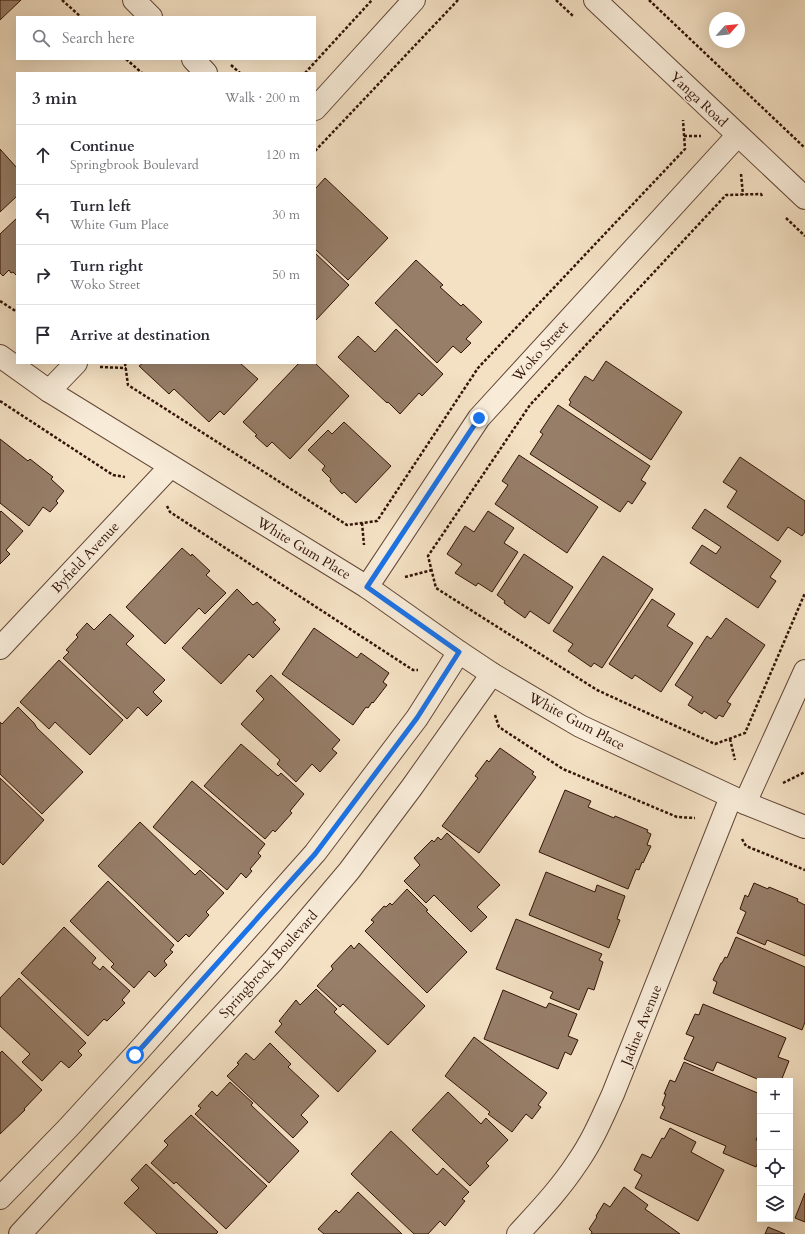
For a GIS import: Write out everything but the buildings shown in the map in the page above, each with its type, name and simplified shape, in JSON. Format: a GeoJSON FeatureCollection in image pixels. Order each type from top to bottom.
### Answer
{"type":"FeatureCollection","features":[{"type":"Feature","properties":{"kind":"street"},"geometry":{"type":"LineString","coordinates":[[134,0],[150,16]]}},
{"type":"Feature","properties":{"kind":"street"},"geometry":{"type":"LineString","coordinates":[[316,108],[414,0]]}},
{"type":"Feature","properties":{"kind":"street","name":"Yanga Road"},"geometry":{"type":"LineString","coordinates":[[595,0],[805,198]]}},
{"type":"Feature","properties":{"kind":"street"},"geometry":{"type":"LineString","coordinates":[[193,60],[205,72]]}},
{"type":"Feature","properties":{"kind":"street","name":"Woko Street"},"geometry":{"type":"LineString","coordinates":[[367,587],[479,418],[738,135]]}},
{"type":"Feature","properties":{"kind":"street","name":"White Gum Place"},"geometry":{"type":"LineString","coordinates":[[0,356],[49,391],[170,467],[367,587],[492,674],[580,726],[738,800],[805,827]]}},
{"type":"Feature","properties":{"kind":"street"},"geometry":{"type":"LineString","coordinates":[[49,391],[75,364]]}},
{"type":"Feature","properties":{"kind":"street","name":"Byfield Avenue"},"geometry":{"type":"LineString","coordinates":[[0,648],[170,467]]}},
{"type":"Feature","properties":{"kind":"street"},"geometry":{"type":"LineString","coordinates":[[0,1198],[68,1128],[315,854],[417,718],[459,652]]}},
{"type":"Feature","properties":{"kind":"street","name":"Jadine Avenue"},"geometry":{"type":"LineString","coordinates":[[518,1234],[558,1188],[578,1162],[597,1129],[613,1094],[720,825],[738,800],[805,671]]}},
{"type":"Feature","properties":{"kind":"street","name":"Springbrook Boulevard"},"geometry":{"type":"LineString","coordinates":[[20,1234],[273,961],[349,871],[412,787],[492,674]]}},
{"type":"Feature","properties":{"kind":"path"},"geometry":{"type":"LineString","coordinates":[[62,0],[80,16]]}},
{"type":"Feature","properties":{"kind":"path"},"geometry":{"type":"LineString","coordinates":[[306,72],[372,0]]}},
{"type":"Feature","properties":{"kind":"path"},"geometry":{"type":"LineString","coordinates":[[316,150],[458,0]]}},
{"type":"Feature","properties":{"kind":"path"},"geometry":{"type":"LineString","coordinates":[[556,0],[574,16]]}},
{"type":"Feature","properties":{"kind":"path"},"geometry":{"type":"LineString","coordinates":[[649,0],[805,148]]}},
{"type":"Feature","properties":{"kind":"path"},"geometry":{"type":"LineString","coordinates":[[127,60],[141,72]]}},
{"type":"Feature","properties":{"kind":"path"},"geometry":{"type":"LineString","coordinates":[[125,364],[128,385],[347,525],[377,520],[478,368],[685,148],[684,120],[678,115]]}},
{"type":"Feature","properties":{"kind":"path"},"geometry":{"type":"LineString","coordinates":[[766,200],[761,194],[726,195],[530,405],[428,556],[436,588],[597,690],[715,744],[745,733],[805,593]]}},
{"type":"Feature","properties":{"kind":"path"},"geometry":{"type":"LineString","coordinates":[[783,215],[805,236]]}},
{"type":"Feature","properties":{"kind":"path"},"geometry":{"type":"LineString","coordinates":[[0,301],[16,311]]}},
{"type":"Feature","properties":{"kind":"path"},"geometry":{"type":"LineString","coordinates":[[0,401],[113,475],[126,477],[150,489],[163,498],[170,512],[413,670],[426,670],[443,678]]}},
{"type":"Feature","properties":{"kind":"path"},"geometry":{"type":"LineString","coordinates":[[474,699],[494,713],[499,727],[563,769],[677,818],[699,818],[720,825],[739,835],[746,846],[805,870]]}},
{"type":"Feature","properties":{"kind":"route"},"geometry":{"type":"LineString","coordinates":[[135,1055],[315,854],[417,718],[459,652],[367,587],[479,418]]}}]}
